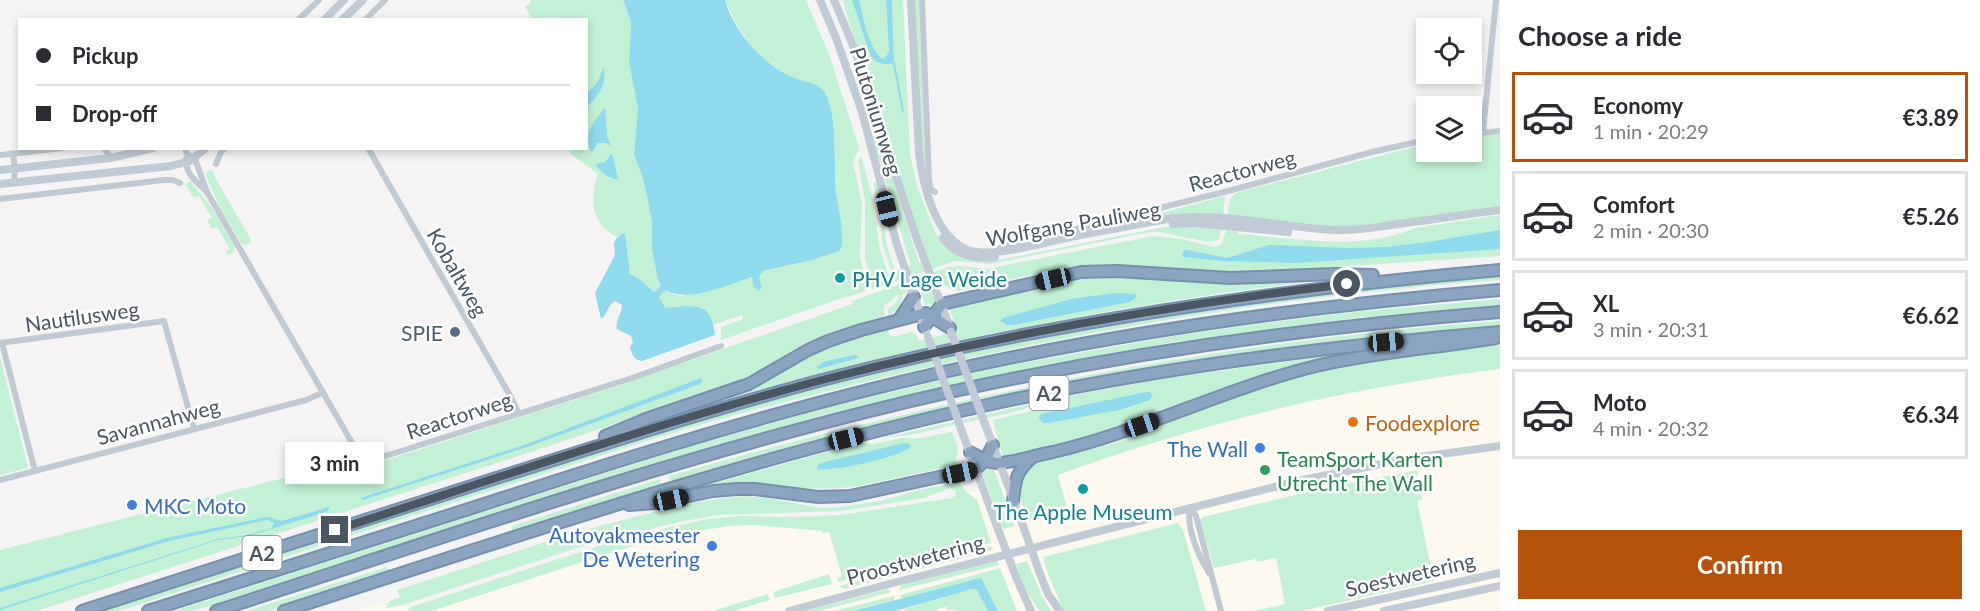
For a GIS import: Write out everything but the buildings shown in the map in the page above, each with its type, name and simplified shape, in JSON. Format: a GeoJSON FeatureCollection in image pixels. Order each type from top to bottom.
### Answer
{"type":"FeatureCollection","features":[{"type":"Feature","properties":{"kind":"highway","name":"A2"},"geometry":{"type":"LineString","coordinates":[[82,611],[751,399],[924,356],[1047,330],[1179,307],[1310,288],[1500,270]]}},
{"type":"Feature","properties":{"kind":"highway","name":"A2"},"geometry":{"type":"LineString","coordinates":[[942,304],[1081,272],[1117,271],[1230,278],[1335,274],[1417,277]]}},
{"type":"Feature","properties":{"kind":"highway","name":"A2"},"geometry":{"type":"LineString","coordinates":[[148,611],[650,451],[864,391],[1037,353],[1208,323],[1405,298],[1500,290]]}},
{"type":"Feature","properties":{"kind":"highway"},"geometry":{"type":"LineString","coordinates":[[900,318],[912,294]]}},
{"type":"Feature","properties":{"kind":"highway"},"geometry":{"type":"LineString","coordinates":[[926,332],[932,315],[942,304]]}},
{"type":"Feature","properties":{"kind":"highway","name":"A2"},"geometry":{"type":"LineString","coordinates":[[216,611],[675,464],[873,410],[1077,367],[1225,341],[1395,321],[1500,312]]}},
{"type":"Feature","properties":{"kind":"highway","name":"A2"},"geometry":{"type":"LineString","coordinates":[[542,464],[646,419],[749,384],[828,341],[919,313],[932,315],[951,330]]}},
{"type":"Feature","properties":{"kind":"highway","name":"A2"},"geometry":{"type":"LineString","coordinates":[[284,611],[608,507],[769,459],[985,405],[1146,375],[1268,356],[1366,344],[1500,332]]}},
{"type":"Feature","properties":{"kind":"highway"},"geometry":{"type":"LineString","coordinates":[[970,452],[985,460],[999,463],[1034,456],[1107,437],[1156,421],[1212,398],[1319,365],[1398,351],[1500,338]]}},
{"type":"Feature","properties":{"kind":"highway"},"geometry":{"type":"LineString","coordinates":[[976,469],[985,460],[993,445]]}},
{"type":"Feature","properties":{"kind":"highway"},"geometry":{"type":"LineString","coordinates":[[1013,502],[1018,471],[1034,456]]}},
{"type":"Feature","properties":{"kind":"highway","name":"A2"},"geometry":{"type":"LineString","coordinates":[[608,507],[655,503],[712,491],[737,489],[818,497],[850,496],[976,469]]}},
{"type":"Feature","properties":{"kind":"main road"},"geometry":{"type":"LineString","coordinates":[[326,18],[344,0]]}},
{"type":"Feature","properties":{"kind":"main road"},"geometry":{"type":"LineString","coordinates":[[344,18],[363,0]]}},
{"type":"Feature","properties":{"kind":"main road","name":"Plutoniumweg"},"geometry":{"type":"LineString","coordinates":[[820,0],[862,112],[912,294],[970,452]]}},
{"type":"Feature","properties":{"kind":"main road","name":"Plutoniumweg"},"geometry":{"type":"LineString","coordinates":[[834,0],[854,48],[906,207],[993,445]]}},
{"type":"Feature","properties":{"kind":"main road","name":"Wolfgang Pauliweg"},"geometry":{"type":"LineString","coordinates":[[909,0],[921,172],[927,194],[944,231],[957,244],[970,251],[999,252],[1097,232],[1188,217],[1208,216],[1314,229],[1341,230],[1422,222],[1500,210]]}},
{"type":"Feature","properties":{"kind":"main road"},"geometry":{"type":"LineString","coordinates":[[0,170],[111,158],[145,150]]}},
{"type":"Feature","properties":{"kind":"main road"},"geometry":{"type":"LineString","coordinates":[[0,184],[171,166],[188,156]]}},
{"type":"Feature","properties":{"kind":"main road"},"geometry":{"type":"LineString","coordinates":[[993,445],[1048,594],[1060,611]]}},
{"type":"Feature","properties":{"kind":"main road","name":"Proostwetering"},"geometry":{"type":"LineString","coordinates":[[789,611],[1298,481],[1406,459],[1500,446]]}},
{"type":"Feature","properties":{"kind":"main road"},"geometry":{"type":"LineString","coordinates":[[970,452],[1016,577],[1031,611]]}},
{"type":"Feature","properties":{"kind":"main road","name":"Soestwetering"},"geometry":{"type":"LineString","coordinates":[[1328,611],[1500,573]]}},
{"type":"Feature","properties":{"kind":"main road","name":"Soestwetering"},"geometry":{"type":"LineString","coordinates":[[1384,611],[1500,586]]}},
{"type":"Feature","properties":{"kind":"street"},"geometry":{"type":"LineString","coordinates":[[299,18],[319,0]]}},
{"type":"Feature","properties":{"kind":"street"},"geometry":{"type":"LineString","coordinates":[[367,18],[386,0]]}},
{"type":"Feature","properties":{"kind":"street"},"geometry":{"type":"LineString","coordinates":[[922,0],[929,180],[931,189],[935,192]]}},
{"type":"Feature","properties":{"kind":"street"},"geometry":{"type":"LineString","coordinates":[[1496,0],[1483,132],[1500,131]]}},
{"type":"Feature","properties":{"kind":"street","name":"Reactorweg"},"geometry":{"type":"LineString","coordinates":[[997,249],[1416,142]]}},
{"type":"Feature","properties":{"kind":"street"},"geometry":{"type":"LineString","coordinates":[[0,155],[46,150]]}},
{"type":"Feature","properties":{"kind":"street"},"geometry":{"type":"LineString","coordinates":[[105,150],[111,158]]}},
{"type":"Feature","properties":{"kind":"street"},"geometry":{"type":"LineString","coordinates":[[216,164],[223,150]]}},
{"type":"Feature","properties":{"kind":"street","name":"Kobaltweg"},"geometry":{"type":"LineString","coordinates":[[369,150],[519,414]]}},
{"type":"Feature","properties":{"kind":"street"},"geometry":{"type":"LineString","coordinates":[[13,154],[14,183]]}},
{"type":"Feature","properties":{"kind":"street","name":"Reactorweg"},"geometry":{"type":"LineString","coordinates":[[188,156],[191,177],[207,192]]}},
{"type":"Feature","properties":{"kind":"street","name":"Reactorweg"},"geometry":{"type":"LineString","coordinates":[[188,156],[322,393],[358,453],[368,460],[632,378],[721,346]]}},
{"type":"Feature","properties":{"kind":"street"},"geometry":{"type":"LineString","coordinates":[[0,199],[125,183],[176,182]]}},
{"type":"Feature","properties":{"kind":"street","name":"Nautilusweg"},"geometry":{"type":"LineString","coordinates":[[1,343],[164,321],[194,429]]}},
{"type":"Feature","properties":{"kind":"street"},"geometry":{"type":"LineString","coordinates":[[1,343],[35,471]]}},
{"type":"Feature","properties":{"kind":"street","name":"Savannahweg"},"geometry":{"type":"LineString","coordinates":[[0,480],[306,400],[322,393]]}},
{"type":"Feature","properties":{"kind":"street"},"geometry":{"type":"LineString","coordinates":[[1190,507],[1196,516],[1221,611]]}},
{"type":"Feature","properties":{"kind":"shaded area"},"geometry":{"type":"Polygon","coordinates":[[[1500,355],[1500,611],[355,611],[377,604],[411,607],[670,527],[708,519],[738,516],[841,515],[952,498],[1105,447],[1500,355]]]}},
{"type":"Feature","properties":{"kind":"green space"},"geometry":{"type":"Polygon","coordinates":[[[530,0],[623,0],[631,22],[629,62],[638,109],[634,154],[644,182],[652,221],[658,280],[661,286],[654,292],[630,274],[620,235],[617,237],[608,232],[597,218],[593,201],[598,174],[569,150],[588,150],[588,106],[603,85],[605,75],[604,69],[588,93],[588,18],[531,18],[525,7],[531,3],[530,0]],[[612,154],[605,162],[596,164],[600,171],[611,179],[617,174],[612,154]]]}},
{"type":"Feature","properties":{"kind":"green space"},"geometry":{"type":"Polygon","coordinates":[[[725,0],[806,0],[830,57],[859,148],[853,161],[862,204],[860,257],[867,287],[865,291],[721,340],[721,327],[743,319],[742,315],[712,325],[710,315],[665,308],[659,297],[666,290],[682,296],[752,277],[762,287],[759,277],[763,271],[812,260],[839,251],[842,242],[836,191],[835,143],[829,103],[814,84],[794,79],[765,62],[736,24],[725,0]]]}},
{"type":"Feature","properties":{"kind":"green space"},"geometry":{"type":"Polygon","coordinates":[[[843,0],[852,0],[870,54],[879,64],[894,63],[892,0],[903,0],[910,155],[918,189],[934,230],[941,241],[980,262],[989,262],[1173,226],[1221,229],[1219,239],[1205,241],[1150,232],[990,264],[955,261],[872,289],[865,257],[865,201],[858,161],[861,156],[872,196],[880,250],[888,274],[892,272],[883,245],[873,183],[877,182],[881,196],[886,244],[895,271],[911,266],[872,136],[879,135],[919,263],[927,261],[907,202],[878,101],[849,23],[843,0]]]}},
{"type":"Feature","properties":{"kind":"green space"},"geometry":{"type":"Polygon","coordinates":[[[859,0],[886,0],[889,52],[884,59],[872,46],[859,0]]]}},
{"type":"Feature","properties":{"kind":"green space"},"geometry":{"type":"Polygon","coordinates":[[[914,0],[919,0],[926,172],[923,172],[914,0]]]}},
{"type":"Feature","properties":{"kind":"green space"},"geometry":{"type":"Polygon","coordinates":[[[1500,133],[1500,206],[1351,228],[1228,216],[1231,199],[1239,192],[1416,147],[1416,162],[1482,162],[1482,136],[1500,133]]]}},
{"type":"Feature","properties":{"kind":"green space"},"geometry":{"type":"Polygon","coordinates":[[[212,170],[249,236],[250,244],[241,243],[219,206],[205,173],[212,170]]]}},
{"type":"Feature","properties":{"kind":"green space"},"geometry":{"type":"Polygon","coordinates":[[[190,181],[212,208],[235,247],[233,253],[228,255],[226,252],[230,249],[217,227],[212,229],[207,220],[212,218],[199,196],[194,198],[185,184],[190,181]]]}},
{"type":"Feature","properties":{"kind":"green space"},"geometry":{"type":"Polygon","coordinates":[[[1225,196],[1223,215],[1138,222],[1138,219],[1225,196]]]}},
{"type":"Feature","properties":{"kind":"green space"},"geometry":{"type":"Polygon","coordinates":[[[1500,215],[1500,256],[1290,270],[1219,271],[1093,266],[1049,271],[959,291],[950,289],[939,281],[929,284],[936,300],[934,304],[925,305],[920,288],[902,294],[899,307],[888,315],[888,309],[897,302],[899,295],[895,296],[884,306],[884,316],[833,331],[807,342],[755,373],[723,387],[531,452],[36,611],[0,611],[0,550],[327,467],[343,474],[352,468],[357,458],[363,463],[374,464],[612,388],[852,304],[852,301],[949,267],[986,269],[1154,236],[1181,239],[1214,247],[1222,244],[1226,230],[1237,231],[1239,234],[1328,242],[1373,240],[1415,228],[1500,215]]]}},
{"type":"Feature","properties":{"kind":"green space"},"geometry":{"type":"Polygon","coordinates":[[[1500,274],[1500,280],[1311,299],[1124,327],[846,386],[641,443],[119,611],[98,611],[422,505],[639,438],[748,406],[968,350],[1100,324],[1233,304],[1500,274]]]}},
{"type":"Feature","properties":{"kind":"green space"},"geometry":{"type":"Polygon","coordinates":[[[1092,277],[1196,282],[1325,280],[1170,301],[1016,329],[864,363],[713,403],[837,341],[886,327],[890,335],[894,337],[911,332],[916,334],[919,341],[958,331],[948,306],[1092,277]]]}},
{"type":"Feature","properties":{"kind":"green space"},"geometry":{"type":"Polygon","coordinates":[[[1500,299],[1500,305],[1356,318],[1175,342],[989,377],[820,416],[686,454],[193,611],[174,611],[684,448],[818,410],[983,370],[1174,336],[1265,323],[1500,299]]]}},
{"type":"Feature","properties":{"kind":"green space"},"geometry":{"type":"Polygon","coordinates":[[[1500,321],[1500,328],[988,400],[769,454],[671,483],[669,476],[874,422],[1080,377],[1185,358],[1289,343],[1394,330],[1500,321]]]}},
{"type":"Feature","properties":{"kind":"green space"},"geometry":{"type":"Polygon","coordinates":[[[1500,345],[1500,369],[1387,386],[1276,409],[1166,439],[1058,475],[1067,508],[1041,519],[1028,521],[1025,514],[1020,498],[1019,482],[1026,469],[1033,464],[1115,443],[1276,382],[1306,374],[1415,355],[1500,345]]]}},
{"type":"Feature","properties":{"kind":"green space"},"geometry":{"type":"Polygon","coordinates":[[[1335,355],[1335,357],[1249,379],[1133,425],[1045,451],[1003,457],[993,420],[1032,411],[1047,400],[1160,379],[1335,355]]]}},
{"type":"Feature","properties":{"kind":"green space"},"geometry":{"type":"Polygon","coordinates":[[[0,357],[28,468],[0,475],[0,357]]]}},
{"type":"Feature","properties":{"kind":"green space"},"geometry":{"type":"Polygon","coordinates":[[[1036,403],[1022,410],[909,435],[883,438],[1036,403]]]}},
{"type":"Feature","properties":{"kind":"green space"},"geometry":{"type":"Polygon","coordinates":[[[952,432],[958,448],[957,465],[841,488],[693,491],[863,442],[872,444],[952,432]]]}},
{"type":"Feature","properties":{"kind":"green space"},"geometry":{"type":"Polygon","coordinates":[[[988,467],[994,470],[1015,526],[1002,528],[982,470],[988,467]]]}},
{"type":"Feature","properties":{"kind":"green space"},"geometry":{"type":"Polygon","coordinates":[[[1417,470],[1418,475],[1412,476],[1416,495],[1422,494],[1422,499],[1417,501],[1434,581],[1302,611],[1254,611],[1285,604],[1276,558],[1257,562],[1256,559],[1214,568],[1200,520],[1203,517],[1307,492],[1417,470]]]}},
{"type":"Feature","properties":{"kind":"green space"},"geometry":{"type":"Polygon","coordinates":[[[660,479],[662,486],[513,533],[512,526],[660,479]]]}},
{"type":"Feature","properties":{"kind":"green space"},"geometry":{"type":"Polygon","coordinates":[[[960,482],[965,491],[977,500],[991,543],[838,582],[837,578],[842,576],[829,532],[752,525],[730,526],[679,534],[616,551],[432,611],[406,611],[411,607],[611,542],[670,527],[708,519],[738,516],[841,515],[952,498],[956,495],[955,490],[950,488],[923,498],[841,511],[716,515],[670,524],[598,541],[403,605],[386,608],[390,601],[400,597],[397,590],[580,531],[694,502],[744,496],[821,508],[840,507],[881,501],[919,490],[960,482]]]}},
{"type":"Feature","properties":{"kind":"green space"},"geometry":{"type":"Polygon","coordinates":[[[1178,523],[1183,530],[1206,611],[1065,611],[1043,557],[1178,523]]]}},
{"type":"Feature","properties":{"kind":"green space"},"geometry":{"type":"Polygon","coordinates":[[[992,546],[993,550],[844,589],[839,586],[992,546]]]}},
{"type":"Feature","properties":{"kind":"green space"},"geometry":{"type":"Polygon","coordinates":[[[425,558],[426,561],[269,611],[247,611],[387,567],[389,570],[425,558]]]}},
{"type":"Feature","properties":{"kind":"green space"},"geometry":{"type":"Polygon","coordinates":[[[997,560],[999,565],[899,590],[902,585],[997,560]]]}},
{"type":"Feature","properties":{"kind":"green space"},"geometry":{"type":"Polygon","coordinates":[[[1027,561],[1051,611],[1039,611],[1024,587],[1016,564],[1027,561]]]}},
{"type":"Feature","properties":{"kind":"green space"},"geometry":{"type":"Polygon","coordinates":[[[1000,568],[1017,611],[998,611],[981,579],[901,599],[900,595],[1000,568]]]}},
{"type":"Feature","properties":{"kind":"green space"},"geometry":{"type":"Polygon","coordinates":[[[829,574],[832,584],[775,598],[773,592],[829,574]]]}},
{"type":"Feature","properties":{"kind":"green space"},"geometry":{"type":"Polygon","coordinates":[[[888,589],[892,592],[819,611],[805,611],[888,589]]]}},
{"type":"Feature","properties":{"kind":"green space"},"geometry":{"type":"Polygon","coordinates":[[[973,589],[977,590],[988,611],[951,609],[948,611],[947,607],[937,609],[937,611],[905,611],[904,609],[973,589]]]}},
{"type":"Feature","properties":{"kind":"green space"},"geometry":{"type":"Polygon","coordinates":[[[768,594],[770,600],[734,611],[712,611],[768,594]]]}},
{"type":"Feature","properties":{"kind":"green space"},"geometry":{"type":"Polygon","coordinates":[[[894,596],[894,600],[853,611],[834,611],[894,596]]]}},
{"type":"Feature","properties":{"kind":"water"},"geometry":{"type":"Polygon","coordinates":[[[623,0],[725,0],[742,35],[761,56],[781,72],[815,84],[822,89],[831,109],[833,123],[836,192],[842,236],[839,251],[812,260],[763,271],[759,277],[762,287],[759,291],[753,286],[752,277],[696,294],[675,294],[666,290],[659,297],[665,308],[689,306],[702,308],[710,316],[715,335],[642,361],[632,354],[631,336],[617,329],[622,305],[615,301],[601,319],[595,293],[615,255],[616,239],[625,233],[630,274],[654,292],[661,286],[652,248],[652,221],[644,182],[634,154],[638,109],[629,62],[631,22],[623,0]]]}},
{"type":"Feature","properties":{"kind":"water"},"geometry":{"type":"Polygon","coordinates":[[[852,0],[859,0],[872,46],[884,59],[889,52],[886,0],[892,0],[894,63],[880,63],[872,58],[852,0]]]}},
{"type":"Feature","properties":{"kind":"water"},"geometry":{"type":"Polygon","coordinates":[[[604,67],[605,73],[601,89],[588,106],[588,93],[598,81],[604,67]]]}},
{"type":"Feature","properties":{"kind":"water"},"geometry":{"type":"Polygon","coordinates":[[[605,107],[607,136],[611,147],[607,143],[598,143],[591,153],[588,139],[590,128],[605,107]]]}},
{"type":"Feature","properties":{"kind":"water"},"geometry":{"type":"Polygon","coordinates":[[[612,153],[618,179],[607,176],[595,164],[605,162],[612,153]]]}},
{"type":"Feature","properties":{"kind":"water"},"geometry":{"type":"Polygon","coordinates":[[[1500,230],[1500,249],[1296,263],[1221,261],[1182,255],[1184,250],[1187,250],[1227,258],[1269,245],[1385,247],[1500,230]]]}},
{"type":"Feature","properties":{"kind":"water"},"geometry":{"type":"Polygon","coordinates":[[[1116,293],[1135,294],[1137,297],[1130,302],[1013,325],[1000,321],[1003,318],[1071,299],[1116,293]]]}},
{"type":"Feature","properties":{"kind":"water"},"geometry":{"type":"Polygon","coordinates":[[[854,355],[858,358],[819,369],[816,367],[826,361],[854,355]]]}},
{"type":"Feature","properties":{"kind":"water"},"geometry":{"type":"Polygon","coordinates":[[[701,378],[700,384],[527,447],[363,500],[360,498],[527,444],[701,378]]]}},
{"type":"Feature","properties":{"kind":"water"},"geometry":{"type":"Polygon","coordinates":[[[1147,392],[1153,395],[1150,400],[1119,410],[1049,423],[1043,423],[1039,418],[1045,413],[1147,392]]]}},
{"type":"Feature","properties":{"kind":"water"},"geometry":{"type":"Polygon","coordinates":[[[905,443],[911,447],[894,455],[850,466],[817,469],[818,465],[825,462],[905,443]]]}},
{"type":"Feature","properties":{"kind":"water"},"geometry":{"type":"Polygon","coordinates":[[[329,507],[326,512],[249,536],[218,540],[0,610],[0,608],[218,539],[248,535],[272,528],[274,523],[267,520],[169,541],[0,592],[0,588],[167,538],[267,517],[282,521],[329,507]]]}},
{"type":"Feature","properties":{"kind":"water"},"geometry":{"type":"Polygon","coordinates":[[[981,578],[998,611],[988,611],[977,590],[973,589],[895,611],[853,611],[981,578]]]}},
{"type":"Feature","properties":{"kind":"waterway"},"geometry":{"type":"LineString","coordinates":[[894,63],[903,112]]}},
{"type":"Feature","properties":{"kind":"place","name":"PHV Lage Weide"},"geometry":{"type":"Point","coordinates":[840,278]}},
{"type":"Feature","properties":{"kind":"place","name":"SPIE"},"geometry":{"type":"Point","coordinates":[455,332]}},
{"type":"Feature","properties":{"kind":"place","name":"Foodexplore"},"geometry":{"type":"Point","coordinates":[1353,422]}},
{"type":"Feature","properties":{"kind":"place","name":"The Wall"},"geometry":{"type":"Point","coordinates":[1260,448]}},
{"type":"Feature","properties":{"kind":"place","name":"TeamSport Karten Utrecht The Wall"},"geometry":{"type":"Point","coordinates":[1265,470]}},
{"type":"Feature","properties":{"kind":"place","name":"The Apple Museum"},"geometry":{"type":"Point","coordinates":[1083,489]}},
{"type":"Feature","properties":{"kind":"place","name":"MKC Moto"},"geometry":{"type":"Point","coordinates":[132,505]}},
{"type":"Feature","properties":{"kind":"place","name":"Autovakmeester De Wetering"},"geometry":{"type":"Point","coordinates":[712,546]}},
{"type":"Feature","properties":{"kind":"route"},"geometry":{"type":"LineString","coordinates":[[335,530],[664,425],[828,379],[924,356],[1085,323],[1179,307],[1347,284]]}}]}
